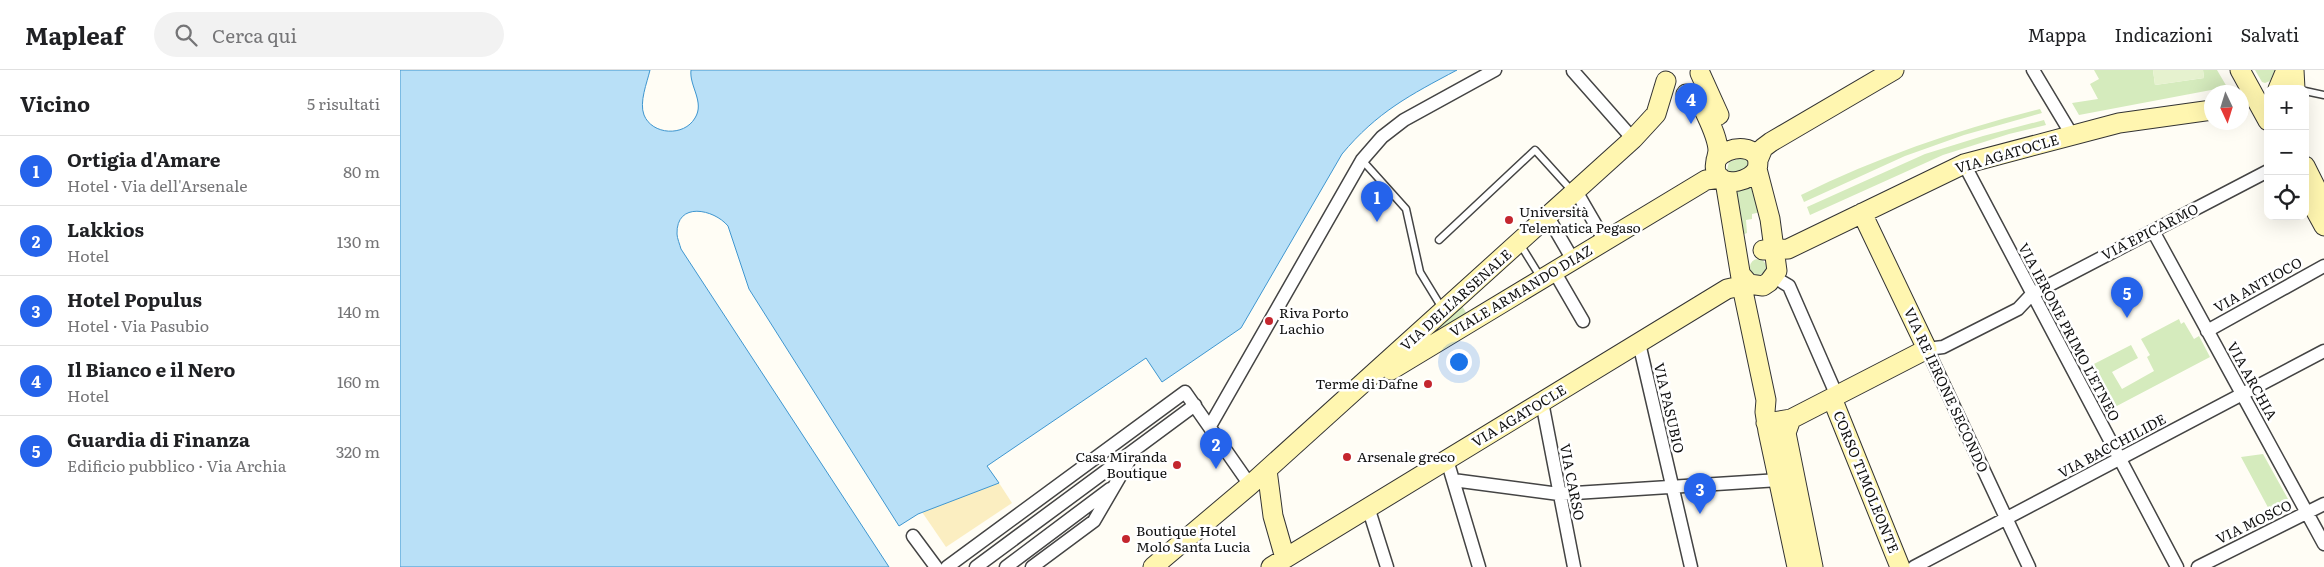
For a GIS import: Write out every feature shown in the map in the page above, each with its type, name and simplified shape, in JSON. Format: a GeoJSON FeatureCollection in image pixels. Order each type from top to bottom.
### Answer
{"type":"FeatureCollection","features":[{"type":"Feature","properties":{"kind":"street"},"geometry":{"type":"LineString","coordinates":[[1210,426],[1362,160],[1382,137],[1404,120],[1495,70]]}},
{"type":"Feature","properties":{"kind":"street"},"geometry":{"type":"LineString","coordinates":[[1721,173],[1747,178],[1758,165],[1763,148],[1771,142],[1894,70]]}},
{"type":"Feature","properties":{"kind":"street"},"geometry":{"type":"LineString","coordinates":[[2033,70],[2072,136]]}},
{"type":"Feature","properties":{"kind":"street"},"geometry":{"type":"LineString","coordinates":[[2240,70],[2260,105]]}},
{"type":"Feature","properties":{"kind":"street"},"geometry":{"type":"LineString","coordinates":[[2280,85],[2286,70]]}},
{"type":"Feature","properties":{"kind":"street"},"geometry":{"type":"LineString","coordinates":[[2294,70],[2295,85]]}},
{"type":"Feature","properties":{"kind":"street"},"geometry":{"type":"LineString","coordinates":[[1573,71],[1633,139]]}},
{"type":"Feature","properties":{"kind":"street"},"geometry":{"type":"LineString","coordinates":[[1700,72],[1727,135],[1740,148]]}},
{"type":"Feature","properties":{"kind":"street"},"geometry":{"type":"LineString","coordinates":[[1686,94],[1698,87],[1700,72]]}},
{"type":"Feature","properties":{"kind":"street"},"geometry":{"type":"LineString","coordinates":[[1667,76],[1676,93],[1686,94],[1698,99],[1716,141],[1766,400],[1781,425],[1813,567]]}},
{"type":"Feature","properties":{"kind":"street","name":"VIA DELL'ARSENALE"},"geometry":{"type":"LineString","coordinates":[[1153,567],[1250,486],[1633,139],[1656,114],[1667,76]]}},
{"type":"Feature","properties":{"kind":"street","name":"VIA AGATOCLE"},"geometry":{"type":"LineString","coordinates":[[1281,564],[1368,507],[1639,343],[1743,283],[1763,286],[1776,253],[1964,164],[2119,123],[2204,111]]}},
{"type":"Feature","properties":{"kind":"street"},"geometry":{"type":"LineString","coordinates":[[1721,173],[1723,153],[1740,148],[1751,150],[1758,165],[1776,253],[1835,397]]}},
{"type":"Feature","properties":{"kind":"street","name":"VIA IERONE PRIMO L'ETNEO"},"geometry":{"type":"LineString","coordinates":[[1964,164],[2177,567]]}},
{"type":"Feature","properties":{"kind":"street","name":"VIALE ARMANDO DIAZ"},"geometry":{"type":"LineString","coordinates":[[1350,396],[1605,240],[1721,173]]}},
{"type":"Feature","properties":{"kind":"street","name":"VIA EPICARMO"},"geometry":{"type":"LineString","coordinates":[[1927,349],[1943,347],[2018,309],[2032,294],[2264,173]]}},
{"type":"Feature","properties":{"kind":"street"},"geometry":{"type":"LineString","coordinates":[[2309,175],[2318,197],[2324,226]]}},
{"type":"Feature","properties":{"kind":"street"},"geometry":{"type":"LineString","coordinates":[[1575,192],[1605,240]]}},
{"type":"Feature","properties":{"kind":"street","name":"VIA RE IERONE SECONDO"},"geometry":{"type":"LineString","coordinates":[[1862,213],[2029,567]]}},
{"type":"Feature","properties":{"kind":"street"},"geometry":{"type":"LineString","coordinates":[[1548,217],[1573,260]]}},
{"type":"Feature","properties":{"kind":"street","name":"VIA ARCHIA"},"geometry":{"type":"LineString","coordinates":[[2153,231],[2324,544]]}},
{"type":"Feature","properties":{"kind":"street"},"geometry":{"type":"LineString","coordinates":[[1743,283],[1744,256],[1749,251],[1776,253]]}},
{"type":"Feature","properties":{"kind":"street","name":"VIA ANTIOCO"},"geometry":{"type":"LineString","coordinates":[[2207,331],[2324,266]]}},
{"type":"Feature","properties":{"kind":"street"},"geometry":{"type":"LineString","coordinates":[[1548,275],[1583,322]]}},
{"type":"Feature","properties":{"kind":"street"},"geometry":{"type":"LineString","coordinates":[[1478,281],[1475,291],[1476,296],[1484,304],[1494,308]]}},
{"type":"Feature","properties":{"kind":"street","name":"VIA PASUBIO"},"geometry":{"type":"LineString","coordinates":[[1639,343],[1691,567]]}},
{"type":"Feature","properties":{"kind":"street"},"geometry":{"type":"LineString","coordinates":[[1781,425],[1927,349]]}},
{"type":"Feature","properties":{"kind":"street","name":"VIA BACCHILIDE"},"geometry":{"type":"LineString","coordinates":[[1914,567],[2324,351]]}},
{"type":"Feature","properties":{"kind":"street"},"geometry":{"type":"LineString","coordinates":[[947,567],[1185,392],[1273,516]]}},
{"type":"Feature","properties":{"kind":"street","name":"CORSO TIMOLEONTE"},"geometry":{"type":"LineString","coordinates":[[1835,397],[1900,567]]}},
{"type":"Feature","properties":{"kind":"street","name":"VIA CARSO"},"geometry":{"type":"LineString","coordinates":[[1542,402],[1574,567]]}},
{"type":"Feature","properties":{"kind":"street"},"geometry":{"type":"LineString","coordinates":[[976,567],[993,561],[1195,405]]}},
{"type":"Feature","properties":{"kind":"street"},"geometry":{"type":"LineString","coordinates":[[1781,425],[1779,480],[1797,567]]}},
{"type":"Feature","properties":{"kind":"street"},"geometry":{"type":"LineString","coordinates":[[1126,436],[1136,449]]}},
{"type":"Feature","properties":{"kind":"street"},"geometry":{"type":"LineString","coordinates":[[1032,567],[1094,521],[1136,449]]}},
{"type":"Feature","properties":{"kind":"street"},"geometry":{"type":"LineString","coordinates":[[1446,460],[1479,567]]}},
{"type":"Feature","properties":{"kind":"street"},"geometry":{"type":"LineString","coordinates":[[1267,470],[1281,564]]}},
{"type":"Feature","properties":{"kind":"street"},"geometry":{"type":"LineString","coordinates":[[1453,480],[1559,494],[1779,480]]}},
{"type":"Feature","properties":{"kind":"street"},"geometry":{"type":"LineString","coordinates":[[1006,567],[1116,485]]}},
{"type":"Feature","properties":{"kind":"street","name":"VIA MOSCO"},"geometry":{"type":"LineString","coordinates":[[2198,567],[2324,504]]}},
{"type":"Feature","properties":{"kind":"street"},"geometry":{"type":"LineString","coordinates":[[1368,507],[1387,567]]}},
{"type":"Feature","properties":{"kind":"street"},"geometry":{"type":"LineString","coordinates":[[913,536],[936,567]]}},
{"type":"Feature","properties":{"kind":"street"},"geometry":{"type":"LineString","coordinates":[[987,538],[993,561]]}},
{"type":"Feature","properties":{"kind":"lane"},"geometry":{"type":"LineString","coordinates":[[2309,92],[2324,95]]}},
{"type":"Feature","properties":{"kind":"lane"},"geometry":{"type":"LineString","coordinates":[[1439,240],[1535,150],[1575,192]]}},
{"type":"Feature","properties":{"kind":"lane"},"geometry":{"type":"LineString","coordinates":[[1362,160],[1406,209],[1420,272],[1444,312]]}},
{"type":"Feature","properties":{"kind":"lane"},"geometry":{"type":"LineString","coordinates":[[1520,243],[1548,275]]}},
{"type":"Feature","properties":{"kind":"green space"},"geometry":{"type":"Polygon","coordinates":[[[2094,70],[2153,70],[2155,85],[2204,78],[2203,70],[2217,70],[2226,85],[2204,85],[2204,91],[2079,115],[2072,103],[2098,99],[2090,84],[2099,79],[2094,70]]]}},
{"type":"Feature","properties":{"kind":"green space"},"geometry":{"type":"Polygon","coordinates":[[[2153,70],[2203,70],[2204,78],[2155,85],[2153,70]]]}},
{"type":"Feature","properties":{"kind":"green space"},"geometry":{"type":"Polygon","coordinates":[[[2255,70],[2275,70],[2270,81],[2265,83],[2262,82],[2255,70]]]}},
{"type":"Feature","properties":{"kind":"green space"},"geometry":{"type":"Polygon","coordinates":[[[2040,109],[2042,113],[1964,135],[1905,156],[1804,202],[1801,195],[1859,168],[1948,135],[2040,109]]]}},
{"type":"Feature","properties":{"kind":"green space"},"geometry":{"type":"Polygon","coordinates":[[[2044,120],[2046,125],[2009,134],[1943,155],[1810,215],[1807,207],[1925,154],[2044,120]]]}},
{"type":"Feature","properties":{"kind":"green space"},"geometry":{"type":"Polygon","coordinates":[[[1744,157],[1749,161],[1745,170],[1731,173],[1727,170],[1729,162],[1744,157]]]}},
{"type":"Feature","properties":{"kind":"green space"},"geometry":{"type":"Polygon","coordinates":[[[1751,187],[1755,189],[1761,212],[1752,214],[1752,219],[1746,220],[1747,233],[1742,235],[1735,192],[1751,187]]]}},
{"type":"Feature","properties":{"kind":"green space"},"geometry":{"type":"Polygon","coordinates":[[[1758,259],[1766,267],[1758,275],[1750,267],[1758,259]]]}},
{"type":"Feature","properties":{"kind":"green space"},"geometry":{"type":"Polygon","coordinates":[[[1462,306],[1467,314],[1440,329],[1440,326],[1462,306]]]}},
{"type":"Feature","properties":{"kind":"green space"},"geometry":{"type":"Polygon","coordinates":[[[2179,319],[2181,324],[2184,322],[2194,339],[2199,336],[2210,357],[2113,408],[2090,366],[2131,345],[2138,358],[2112,372],[2122,389],[2154,371],[2147,357],[2150,355],[2141,339],[2179,319]]]}},
{"type":"Feature","properties":{"kind":"green space"},"geometry":{"type":"Polygon","coordinates":[[[2263,454],[2288,499],[2277,505],[2279,509],[2271,513],[2241,457],[2263,454]]]}},
{"type":"Feature","properties":{"kind":"sand"},"geometry":{"type":"Polygon","coordinates":[[[999,483],[1012,503],[946,547],[922,512],[999,483]]]}},
{"type":"Feature","properties":{"kind":"water"},"geometry":{"type":"Polygon","coordinates":[[[400,70],[650,70],[642,104],[644,115],[654,127],[661,130],[676,131],[690,124],[698,112],[698,100],[692,82],[691,70],[1457,70],[1409,96],[1381,116],[1355,139],[1342,154],[1241,328],[1162,382],[1146,358],[987,466],[999,483],[918,514],[899,526],[749,289],[728,226],[714,215],[705,212],[689,212],[683,216],[678,223],[677,234],[681,249],[889,567],[400,567],[400,70]]]}},
{"type":"Feature","properties":{"kind":"place","name":"Il Bianco e il Nero"},"geometry":{"type":"Point","coordinates":[1691,124]}},
{"type":"Feature","properties":{"kind":"place","name":"Università Telematica Pegaso"},"geometry":{"type":"Point","coordinates":[1509,220]}},
{"type":"Feature","properties":{"kind":"place","name":"Ortigia d'Amare"},"geometry":{"type":"Point","coordinates":[1377,222]}},
{"type":"Feature","properties":{"kind":"place","name":"Guardia di Finanza"},"geometry":{"type":"Point","coordinates":[2127,318]}},
{"type":"Feature","properties":{"kind":"place","name":"Riva Porto Lachio"},"geometry":{"type":"Point","coordinates":[1269,321]}},
{"type":"Feature","properties":{"kind":"place","name":"Terme di Dafne"},"geometry":{"type":"Point","coordinates":[1428,384]}},
{"type":"Feature","properties":{"kind":"place","name":"Arsenale greco"},"geometry":{"type":"Point","coordinates":[1347,457]}},
{"type":"Feature","properties":{"kind":"place","name":"Casa Miranda Boutique"},"geometry":{"type":"Point","coordinates":[1177,465]}},
{"type":"Feature","properties":{"kind":"place","name":"Lakkios"},"geometry":{"type":"Point","coordinates":[1216,469]}},
{"type":"Feature","properties":{"kind":"place","name":"Hotel Populus"},"geometry":{"type":"Point","coordinates":[1700,514]}},
{"type":"Feature","properties":{"kind":"place","name":"Boutique Hotel Molo Santa Lucia"},"geometry":{"type":"Point","coordinates":[1126,539]}}]}
